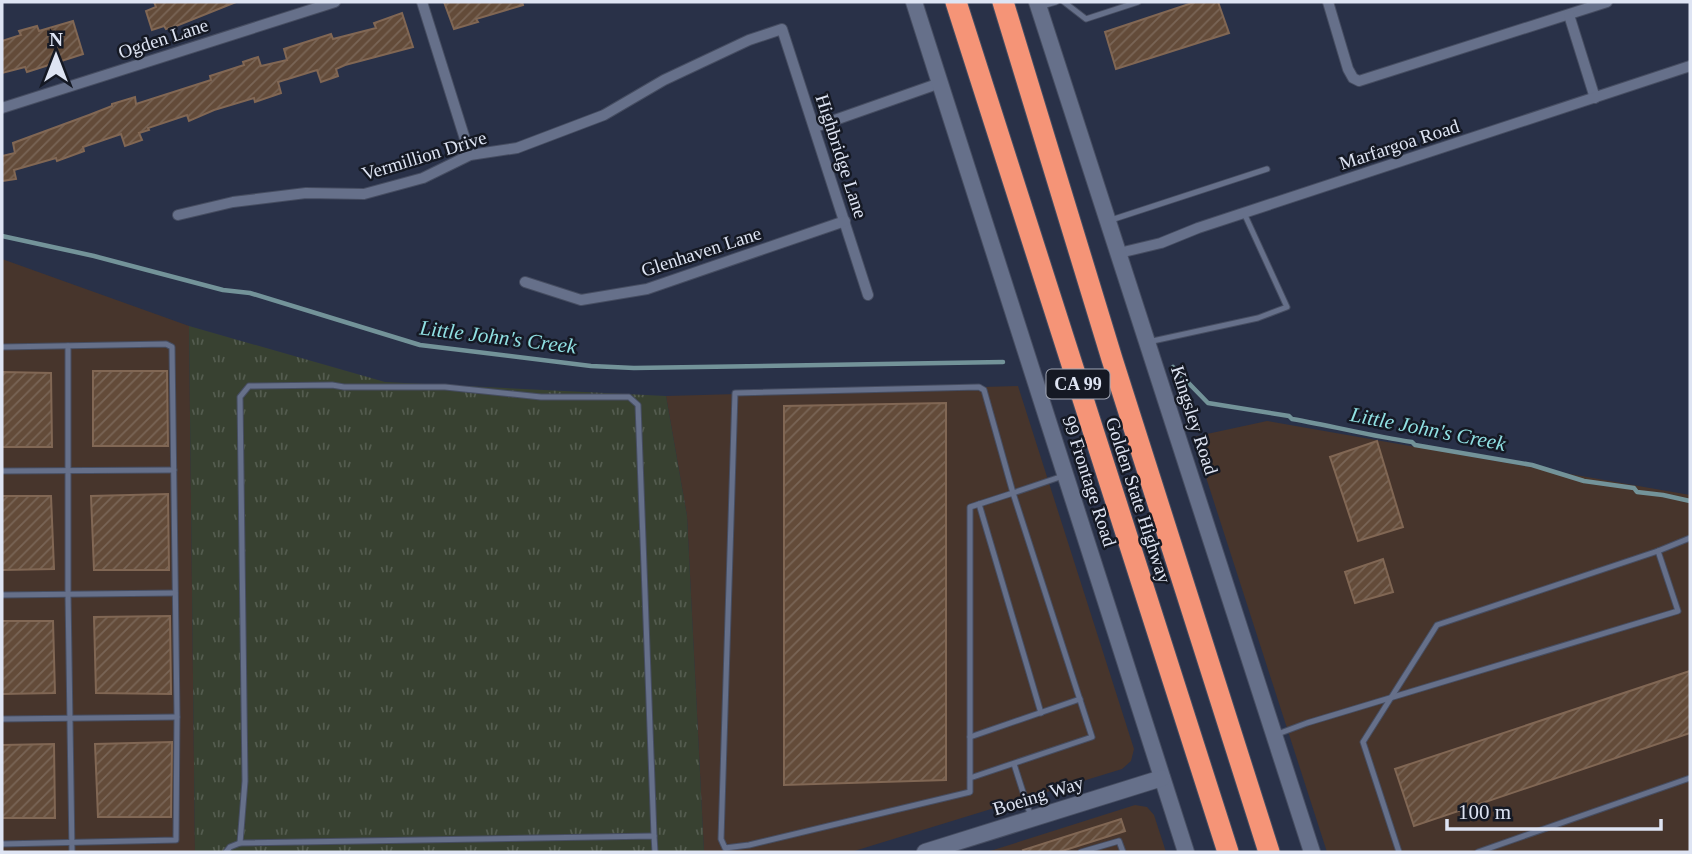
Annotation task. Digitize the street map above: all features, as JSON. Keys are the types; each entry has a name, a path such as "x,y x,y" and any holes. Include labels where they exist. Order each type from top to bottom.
{"highway":[{"name":"Golden State Highway","path":"956,2 1228,852"},
{"name":"Golden State Highway","path":"1003,2 1116,372 1269,852"}],"street":[{"name":"Ogden Lane","path":"2,108 335,2"},
{"path":"422,2 470,156"},
{"name":"99 Frontage Road","path":"914,2 1186,852"},
{"path":"1328,2 1349,69 1353,78 1359,81 1607,2"},
{"name":"Kingsley Road","path":"1038,4 1312,852"},
{"path":"1569,15 1595,98"},
{"name":"Vermillion Drive","path":"178,215 233,202 306,193 364,194 423,178 470,156 517,148 604,115 664,80 749,40 782,29"},
{"name":"Highbridge Lane","path":"782,29 868,295"},
{"name":"Marfargoa Road","path":"1119,253 1161,243 1244,213 1690,66"},
{"path":"814,127 940,83"},
{"name":"Glenhaven Lane","path":"525,282 581,300 647,289 845,221"},
{"name":"Boeing Way","path":"925,852 1162,778"}],"lane":[{"path":"1038,4 1056,2"},
{"path":"1064,2 1086,19 1139,2"},
{"path":"1108,221 1266,169"},
{"path":"1147,342 1258,318 1286,307 1244,213"},
{"path":"68,346 72,852"},
{"path":"2,347 172,347 177,717 176,840 2,844"},
{"path":"240,843 245,780 240,397 249,386 444,387 541,397 629,397 638,405 654,852"},
{"path":"970,778 1092,737 1013,493 984,390 979,387 735,393 721,839 725,850 970,792 970,778 970,737 970,507 1013,493 1066,475"},
{"path":"2,471 174,470"},
{"path":"979,504 1041,713"},
{"path":"1399,852 1363,743 1437,625 1690,538"},
{"path":"1274,736 1307,723 1678,611 1658,551"},
{"path":"2,595 175,593"},
{"path":"970,737 1080,699"},
{"path":"2,719 177,717"},
{"path":"1014,764 1031,819"},
{"path":"1478,852 1690,778"},
{"path":"226,852 240,843 654,836"},
{"path":"1082,852 1119,841 1123,852"}],"shaded area":[{"path":"2,259 189,326 195,852 2,852"},
{"path":"1018,386 1134,749 1131,761 1122,769 851,852 704,852 687,516 666,396"},
{"path":"1267,421 1690,495 1690,852 1327,852 1193,437"},
{"path":"1135,805 1147,807 1154,815 1166,852 987,852"}],"green space":[{"path":"189,326 385,382 666,396 687,516 704,852 195,852"}],"building":[{"path":"154,2 236,2 176,26 152,30 146,11 156,7"},
{"path":"444,2 522,2 523,5 476,19 478,22 454,29"},
{"path":"1195,2 1218,2 1229,33 1116,69 1105,32"},
{"path":"402,13 413,47 345,65 336,69 338,76 321,82 317,70 278,82 281,93 255,102 254,98 214,110 189,121 187,115 148,128 149,130 139,133 142,140 125,146 121,134 83,147 84,151 57,161 56,158 14,170 16,179 2,181 2,156 15,153 13,143 112,104 135,97 136,104 211,80 210,76 244,65 243,62 258,57 261,66 287,60 284,49 331,34 333,39 376,28 374,23"},
{"path":"73,21 83,54 27,72 25,67 2,73 2,41 21,35 19,31 37,26 39,31"},
{"path":"93,371 167,371 168,446 93,446"},
{"path":"2,372 51,373 52,447 2,447"},
{"path":"946,403 946,780 784,785 784,406"},
{"path":"1377,441 1403,527 1358,541 1330,457"},
{"path":"168,494 169,570 94,570 91,496"},
{"path":"2,496 51,496 54,569 2,570"},
{"path":"1383,559 1393,592 1355,603 1345,572"},
{"path":"170,616 171,694 96,693 94,617"},
{"path":"2,621 53,621 55,693 2,694"},
{"path":"1690,671 1690,733 1414,826 1395,769"},
{"path":"172,742 171,817 98,817 95,744"},
{"path":"54,744 55,818 2,818 2,745"},
{"path":"1121,819 1125,831 1059,852 1023,850"}],"waterway":[{"name":"Little John's Creek","path":"2,236 94,256 223,290 250,293 420,345 591,366 634,368 1003,362"},
{"name":"Little John's Creek","path":"1173,367 1208,403 1289,416 1292,419 1412,442 1415,445 1532,465 1584,481 1634,488 1637,492 1690,501"}]}
